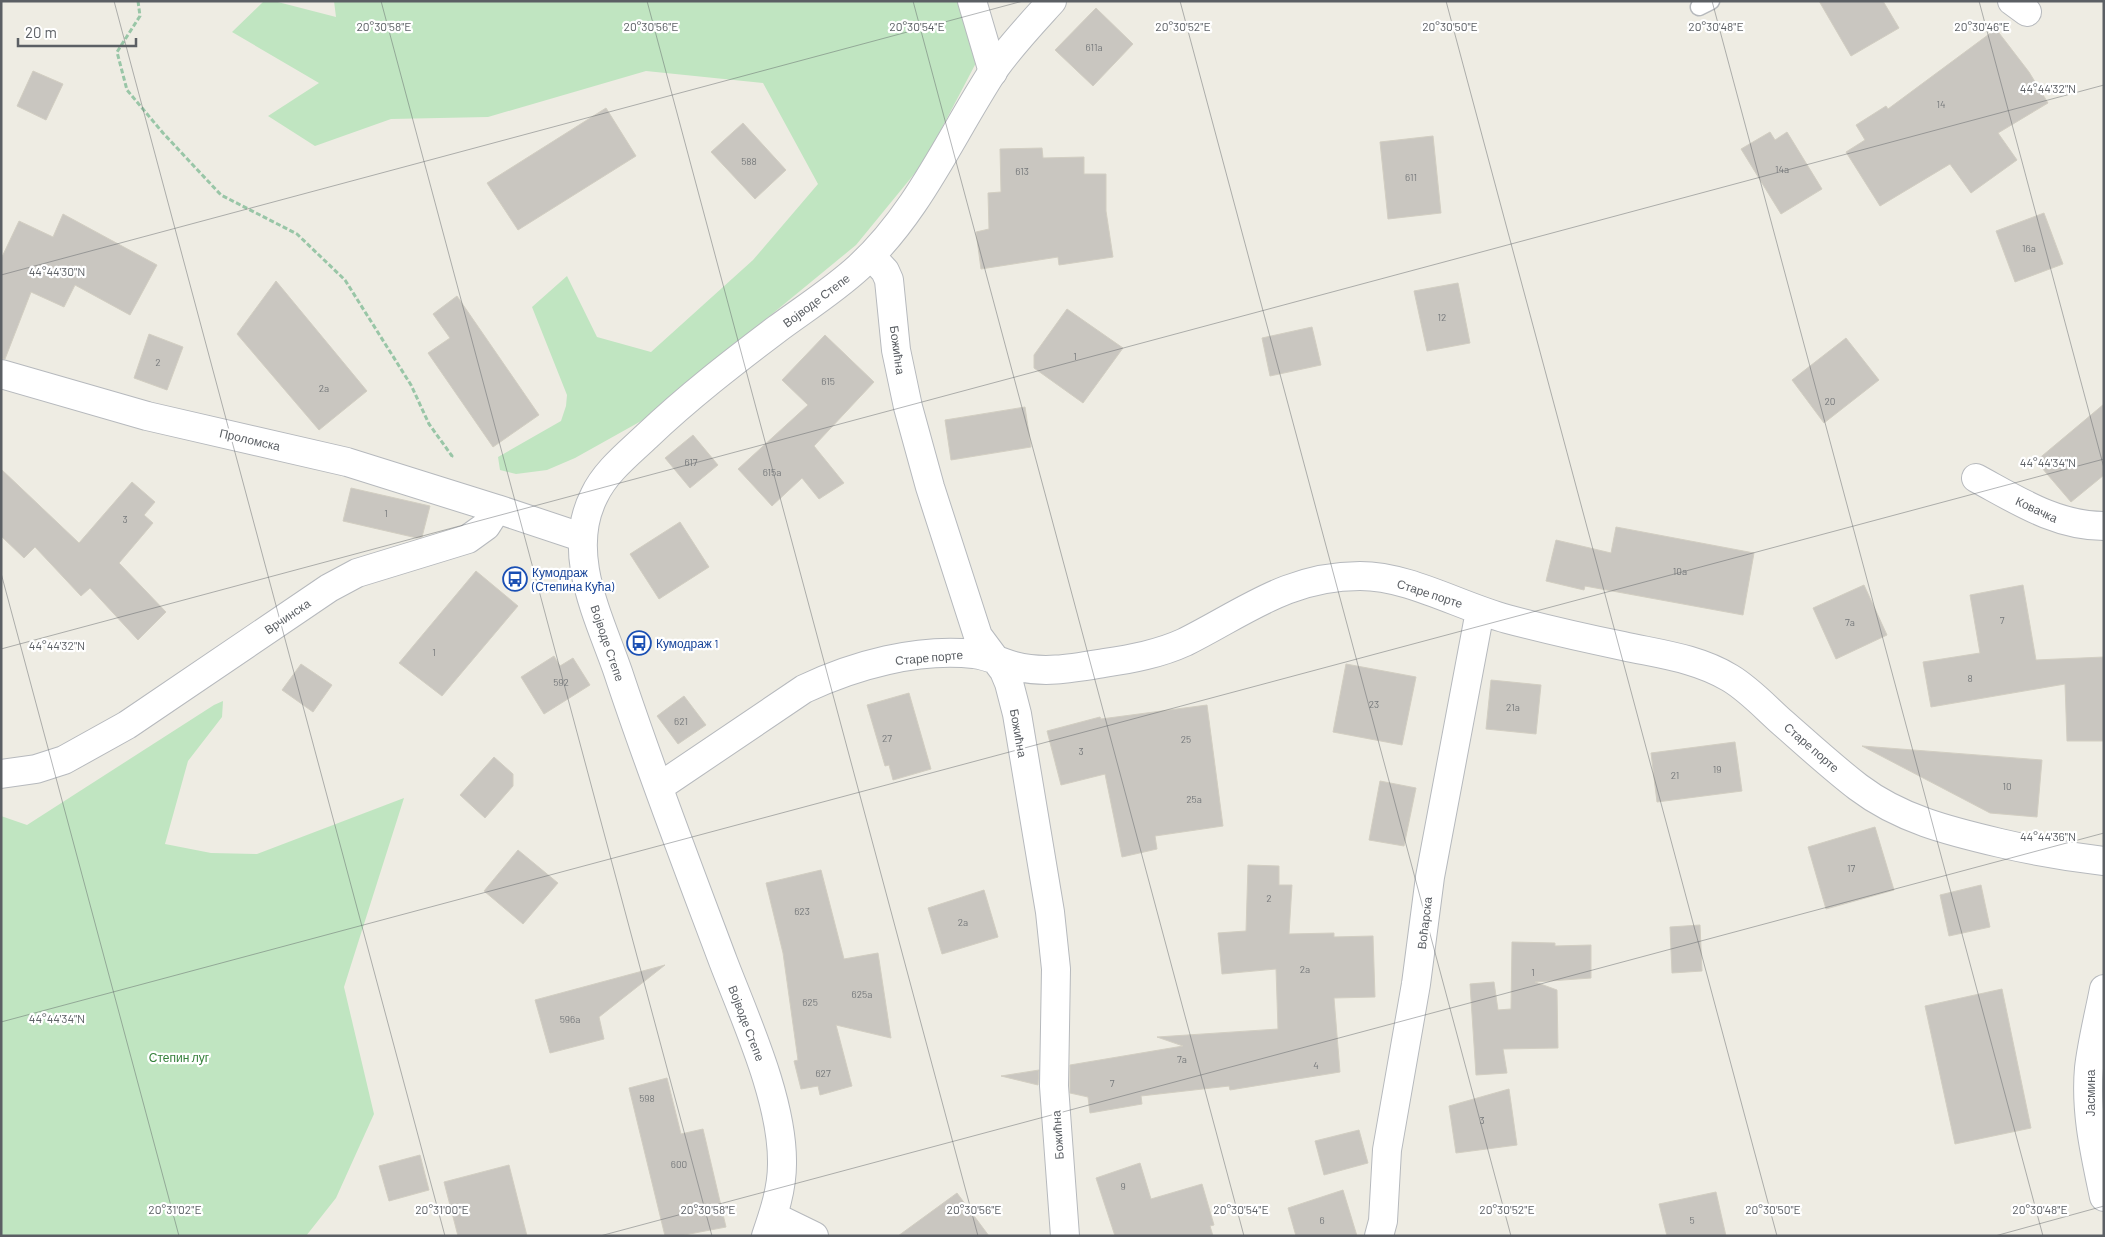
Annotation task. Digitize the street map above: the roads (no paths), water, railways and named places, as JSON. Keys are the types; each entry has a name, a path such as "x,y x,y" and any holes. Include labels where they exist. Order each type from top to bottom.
{"street":[{"path":"972,1 993,72"},
{"name":"Војводе Степе","path":"769,1226 780,1188 782,1164 778,1125 765,1071 658,787 589,587 584,567 581,537 594,496 608,474 636,446 675,410 734,361 855,271 871,256 898,225 935,169 993,72 1012,45 1052,1"},
{"name":"Божићна","path":"871,256 885,271 889,280 896,350 908,407 930,487 978,636 982,644 996,658 1009,683 1016,714 1050,912 1056,969 1054,1086 1065,1236"},
{"name":"Проломска","path":"1,374 147,416 347,462 497,509"},
{"name":"Ковачка","path":"1976,478 2039,512 2062,521 2104,526"},
{"path":"497,509 581,537"},
{"name":"Врчинска","path":"1,774 36,769 64,760 127,725 329,588 357,573 468,539 486,526 497,509"},
{"name":"Старе порте","path":"658,787 804,689 823,680 877,663 917,656 970,654 996,658 1013,666 1058,671 1141,657 1184,642 1263,598 1295,586 1331,578 1363,576 1408,584 1480,611 1613,644 1681,658 1719,672 1750,693 1804,742 1861,789 1910,818 1955,833 2013,846 2104,861"},
{"name":"Воћарска","path":"1379,1236 1383,1221 1388,1150 1416,984 1430,877 1480,611"},
{"name":"Јасмина","path":"2104,989 2089,1067 2088,1097 2089,1118 2104,1197"},
{"path":"769,1226 814,1236"}],"place":[{"name":"Кумодраж (Степина Кућа)","path":"515,579"},
{"name":"Кумодраж 1","path":"639,643"}],"park label":[{"name":"Степин луг","path":"179,1057"}]}
